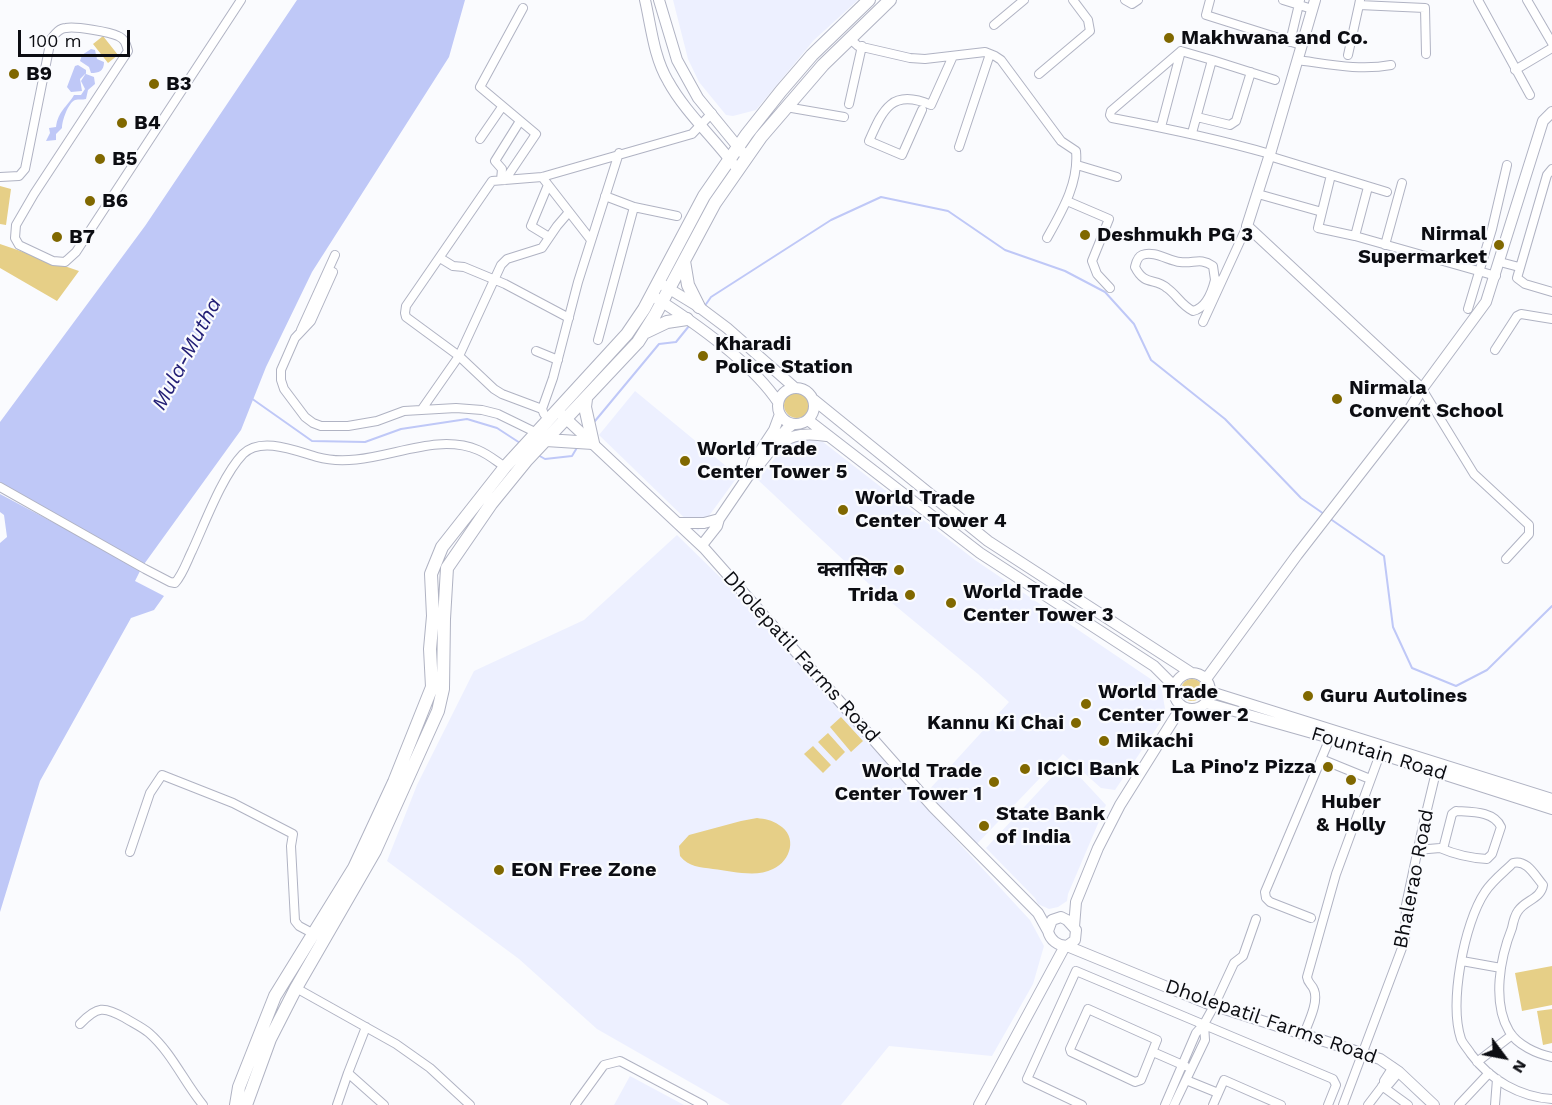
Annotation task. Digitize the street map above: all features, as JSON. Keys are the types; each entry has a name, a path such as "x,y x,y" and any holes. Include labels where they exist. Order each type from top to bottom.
{"main road":[{"path":"236,1105 239,1087 275,996 380,825 438,711 443,689 447,568 531,447 549,413 627,334 651,295 704,196 738,146 789,82 868,0"},
{"path":"246,1105 270,1039 296,988 362,877 394,782 432,687 431,574 441,547 505,467 567,419 617,366 644,333 715,203 746,157 786,107 849,38 890,0"},
{"path":"684,261 688,285 702,310"},
{"path":"644,333 667,322 692,322"},
{"path":"531,447 593,443 585,408 586,399"}],"street":[{"path":"0,177 19,176 25,169 51,39 56,32 64,27 117,35 125,41 128,51 16,225 15,238 19,245 53,261 65,262 76,252 241,0"},
{"path":"645,0 658,56 667,79 683,104 737,170"},
{"path":"659,0 677,60 698,98 746,157"},
{"path":"994,25 1024,0"},
{"path":"1039,74 1090,30 1088,20 1073,0"},
{"path":"1125,0 1132,4 1138,0"},
{"path":"1210,0 1206,15 1301,45"},
{"path":"1203,322 1218,280 1213,266 1200,260 1181,263 1153,254 1142,255 1137,260 1136,267 1144,279 1167,287 1181,303 1193,311 1204,305 1218,280 1247,226 1270,155 1313,4 1283,0"},
{"path":"1478,0 1530,96"},
{"path":"1527,0 1552,43"},
{"path":"1290,42 1299,2"},
{"path":"1348,56 1359,3 1425,8 1426,54"},
{"path":"503,180 536,134 480,87 523,8"},
{"path":"849,38 862,46 910,58 924,59 985,52 1001,60 1061,141 1076,151 1077,165 1067,201 1047,238"},
{"path":"849,104 862,46"},
{"path":"1515,70 1552,48"},
{"path":"1181,51 1275,80"},
{"path":"1181,51 1111,111 1112,118 1192,133 1387,192"},
{"path":"1161,127 1181,51"},
{"path":"959,147 990,54"},
{"path":"922,110 902,155 869,141 881,113 899,99 910,98 931,105 953,56"},
{"path":"1192,133 1212,60"},
{"path":"1297,60 1352,68 1377,68 1391,65"},
{"path":"1197,117 1230,125 1234,123 1251,72"},
{"path":"480,139 502,107"},
{"path":"786,107 844,117"},
{"path":"1206,679 1297,555 1408,412 1422,389 1486,302 1543,121 1552,112"},
{"path":"619,153 569,318 558,360 549,413 502,394 459,356 406,317 406,306 492,181 542,177 619,153 692,134 712,113"},
{"path":"503,180 502,169 495,161 520,121"},
{"path":"1077,165 1117,177"},
{"path":"1468,309 1481,272 1507,165"},
{"path":"1552,169 1547,175 1517,278 1552,292"},
{"path":"1331,175 1318,228 1385,244 1496,276"},
{"path":"542,177 591,240"},
{"path":"1385,244 1402,183"},
{"path":"548,185 531,226 549,237"},
{"path":"1355,236 1368,187"},
{"path":"1258,194 1322,212"},
{"path":"605,196 634,207 677,216"},
{"path":"1067,201 1109,219 1092,261 1097,274 1110,288"},
{"path":"598,340 634,207"},
{"path":"422,409 459,356 501,265 507,259 542,248 556,226 569,212"},
{"path":"1247,226 1422,389 1474,474 1529,525 1529,534 1506,559"},
{"path":"300,333 335,255"},
{"path":"440,258 453,266 464,267 494,279 569,318"},
{"path":"1500,262 1519,267"},
{"path":"333,272 311,321 288,350 281,370 280,380 298,410 313,423 321,426 363,425 404,411 422,409 482,410 498,414 531,447"},
{"path":"658,282 702,310 795,388 805,390 814,400 979,534 1190,672 1206,679 1211,692 1206,703"},
{"path":"651,295 717,340 765,385 778,402 780,414 785,421 801,424 808,420 814,411 814,400"},
{"path":"1496,350 1521,314 1552,319"},
{"path":"536,351 558,360"},
{"path":"778,402 783,393 795,388"},
{"name":"Dholepatil Farms Road","path":"549,413 567,419 699,543 933,807 1038,913 1051,936"},
{"path":"751,472 753,462 774,430 780,414"},
{"path":"808,420 980,553 1154,666 1174,686"},
{"path":"678,523 715,520 751,472 762,464 793,424"},
{"path":"772,450 782,442 798,435 815,434 831,437"},
{"path":"0,487 170,582 176,583 227,477 248,450 275,446 286,447 319,458 352,461 419,447 444,444 462,445 486,453 505,467"},
{"path":"699,543 717,526 715,520"},
{"path":"979,1105 1066,946 1075,940 1076,902 1098,848 1108,827 1182,706 1175,699 1174,686 1179,678 1190,672"},
{"name":"Fountain Road","path":"1211,692 1552,799"},
{"name":"Fountain Road","path":"1182,706 1192,709 1206,703 1330,738 1552,809"},
{"path":"1311,918 1270,902 1265,892 1330,738"},
{"path":"1304,1034 1315,1000 1315,991 1307,977 1336,874 1380,754"},
{"path":"1321,759 1370,779"},
{"name":"Bhalerao Road","path":"1343,1105 1405,940 1406,905 1437,772"},
{"path":"130,852 150,793 162,775 233,803 292,834 295,921 299,926 314,934"},
{"path":"1418,850 1443,849 1473,858 1487,859 1492,854 1501,827 1499,822 1488,815 1456,812 1452,814 1443,849"},
{"path":"1552,1057 1523,1046 1512,1035 1502,1010 1502,968 1506,944 1518,910 1542,891 1543,885 1525,864 1519,861 1514,863 1485,892 1470,926 1459,974 1457,1011 1461,1040 1477,1062 1506,1086 1538,1102 1552,1100"},
{"path":"1053,969 1049,924 1076,902"},
{"name":"Dholepatil Farms Road","path":"1038,913 1058,918"},
{"path":"1058,918 1067,920 1075,930"},
{"path":"1174,1105 1186,1080 1187,1066 1196,1033 1214,1006 1234,963 1243,956 1256,918"},
{"name":"Dholepatil Farms Road","path":"1075,930 1096,957"},
{"path":"1051,936 1059,945 1066,946"},
{"name":"Dholepatil Farms Road","path":"1066,946 1214,1006 1362,1052 1396,1070 1434,1105"},
{"path":"1462,961 1502,968"},
{"path":"1082,1105 1027,1079 1076,971 1333,1079 1336,1085 1328,1105"},
{"path":"296,988 396,1044 430,1068 470,1105"},
{"path":"81,1024 97,1009 105,1009 116,1012 147,1031 164,1049 203,1105"},
{"path":"1090,1009 1157,1040 1153,1052 1138,1082 1074,1054 1070,1049 1086,1011 1090,1009"},
{"path":"337,1105 366,1027"},
{"path":"1477,1062 1512,1035"},
{"path":"1153,1052 1187,1066"},
{"path":"575,1105 604,1065 620,1061 703,1105"},
{"path":"1165,1105 1187,1066"},
{"path":"1368,1105 1383,1085 1389,1084 1396,1070"},
{"path":"1459,1105 1489,1073"},
{"path":"348,1074 384,1105"},
{"path":"1495,1105 1497,1079"},
{"path":"1186,1080 1218,1093"},
{"path":"1213,1105 1224,1080 1277,1104"},
{"path":"1383,1085 1408,1105"}],"shaded area":[{"path":"673,0 858,0 814,40 756,110 733,116 726,115 699,82 688,59"},
{"path":"103,36 118,55 108,63 93,44"},
{"path":"0,186 11,189 6,225 0,224"},
{"path":"0,244 79,271 57,301 0,268"},
{"path":"635,391 738,476 698,531 599,435"},
{"path":"797,392 806,396 810,405 806,414 797,418 788,414 784,405 788,396"},
{"path":"803,439 823,442 975,560 1161,686 1166,714 1115,790 1101,788 1063,754 974,847 927,792 1009,702 869,584 758,480 786,444"},
{"name":"EON Free Zone","path":"677,535 722,579 807,671 921,802 1030,920 1044,946 1033,984 992,1056 889,1046 841,1105 730,1105 597,1029 519,959 387,861 417,785 474,671 584,620"},
{"path":"1192,679 1200,682 1203,690 1200,698 1192,701 1184,698 1181,690 1184,682"},
{"path":"841,717 863,741 851,752 830,727"},
{"path":"828,733 845,752 836,761 818,742"},
{"path":"813,746 831,765 823,773 804,754"},
{"path":"1066,762 1106,805 1067,901 1058,907 1049,909 1038,904 1035,898 986,848"},
{"path":"757,818 776,823 789,835 788,854 773,869 759,873 736,872 695,866 680,856 679,846 689,835"},
{"path":"1552,966 1552,1005 1522,1011 1515,973"},
{"path":"1552,1009 1552,1043 1543,1045 1537,1011"},
{"path":"630,1076 684,1105 614,1105"}],"water":[{"name":"Mula-Mutha","path":"297,0 465,0 449,57 312,272 266,367 241,430 142,567 0,488 0,422 145,226"},
{"path":"91,49 95,50 97,59 104,62 102,69 96,73 91,73 89,67 80,61 82,55"},
{"path":"78,65 86,70 80,79 82,91 71,92 67,87 75,66"},
{"path":"86,73 94,77 95,84 88,90 86,99 72,102 64,117 62,128 56,134 56,140 46,141 50,133 49,128 56,127 61,113 74,95 81,95 85,89 81,81"},
{"path":"0,494 141,569 135,581 164,596 154,610 131,618 40,781 0,912 0,543 7,537 4,515 0,512"}],"waterway":[{"path":"704,307 711,297 831,220 881,197 948,211 1005,250 1065,271 1105,292 1134,324 1151,360 1225,419 1301,498 1324,514"},
{"path":"595,421 659,344 676,342 689,326"},
{"path":"251,398 312,441 365,442 401,429 467,419 497,428 520,443"},
{"path":"538,455 545,459 572,456 578,446"},
{"path":"1329,518 1384,556 1393,627 1412,668 1456,686 1487,670 1552,606"}],"place":[{"name":"Makhwana and Co.","path":"1169,38"},
{"name":"B9","path":"14,74"},
{"name":"B3","path":"154,84"},
{"name":"B4","path":"122,123"},
{"name":"B5","path":"100,159"},
{"name":"B6","path":"90,201"},
{"name":"Deshmukh PG 3","path":"1085,235"},
{"name":"B7","path":"57,237"},
{"name":"Nirmal Supermarket","path":"1499,245"},
{"name":"Kharadi Police Station","path":"703,356"},
{"name":"Nirmala Convent School","path":"1337,399"},
{"name":"World Trade Center Tower 5","path":"685,461"},
{"name":"World Trade Center Tower 4","path":"843,510"},
{"name":"क्लासिक","path":"899,570"},
{"name":"Trida","path":"910,595"},
{"name":"World Trade Center Tower 3","path":"951,603"},
{"name":"Guru Autolines","path":"1308,696"},
{"name":"World Trade Center Tower 2","path":"1086,704"},
{"name":"Kannu Ki Chai","path":"1076,723"},
{"name":"Mikachi","path":"1104,741"},
{"name":"La Pino'z Pizza","path":"1328,767"},
{"name":"ICICI Bank","path":"1025,769"},
{"name":"Huber & Holly","path":"1351,780"},
{"name":"World Trade Center Tower 1","path":"994,782"},
{"name":"State Bank of India","path":"984,826"},
{"name":"EON Free Zone","path":"499,870"}]}
